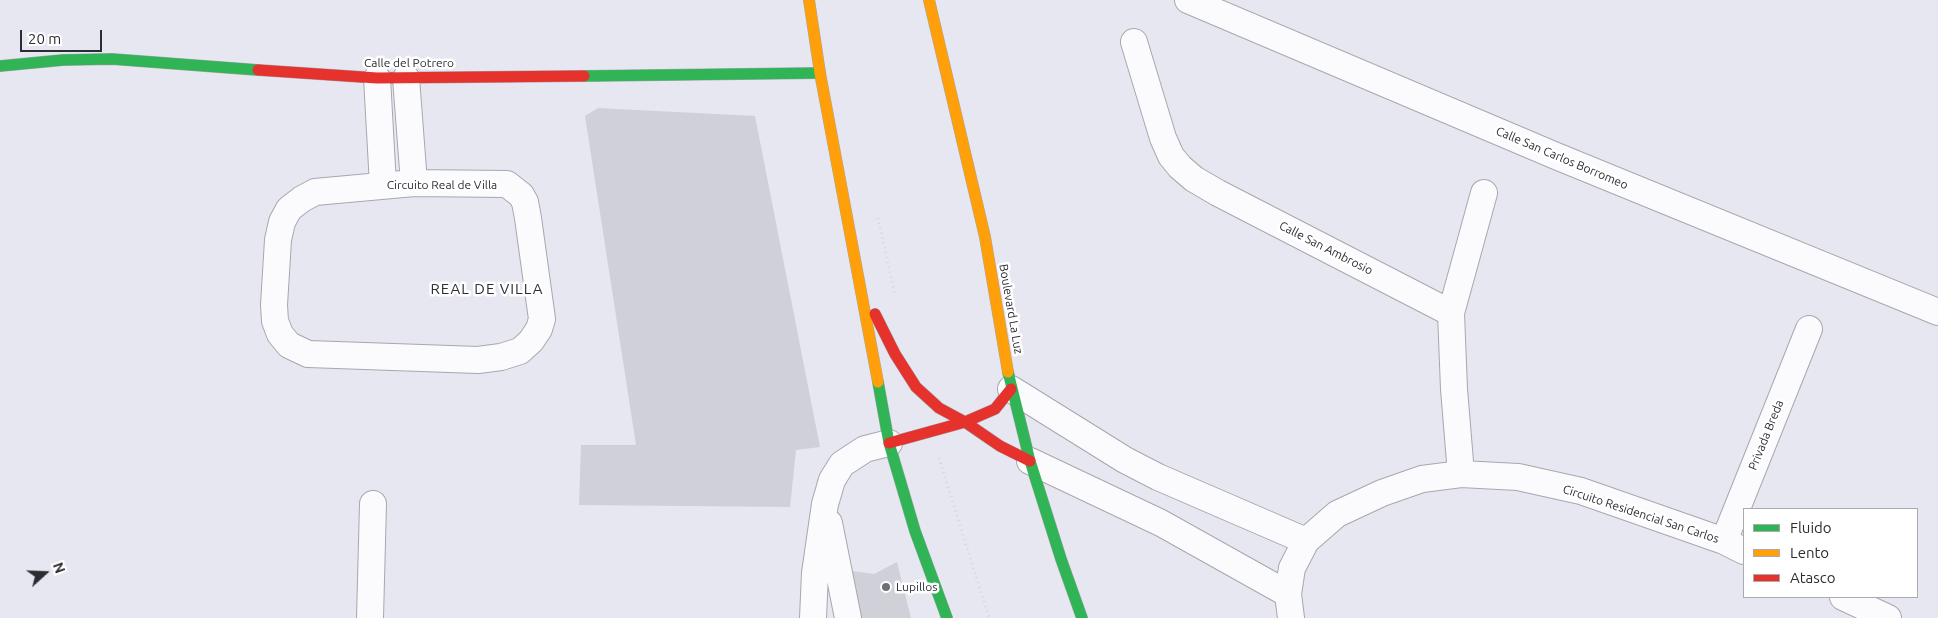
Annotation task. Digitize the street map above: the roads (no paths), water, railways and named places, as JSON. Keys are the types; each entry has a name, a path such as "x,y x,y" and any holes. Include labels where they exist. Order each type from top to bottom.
{"main road":[{"path":"809,0 820,73 889,443 915,531 947,618"},
{"name":"Boulevard La Luz","path":"929,0 985,237 1011,389 1030,461 1082,618"},
{"name":"Calle del Potrero","path":"0,66 63,60 112,59 377,78 820,73"},
{"path":"860,284 895,354 916,387 939,408 965,422 1000,446 1030,461"},
{"path":"889,443 965,422 995,409 1011,389"}],"street":[{"name":"Calle San Carlos Borromeo","path":"1188,0 1556,156 1938,312"},
{"name":"Calle San Ambrosio","path":"1134,42 1162,138 1171,156 1194,179 1452,313"},
{"path":"377,78 383,185"},
{"path":"406,78 414,182"},
{"name":"Circuito Real de Villa","path":"414,182 507,184 521,195 525,202 528,218 542,319 539,329 531,341 520,351 501,357 478,360 308,354 289,345 280,334 275,321 274,305 278,240 282,222 289,208 315,192 383,185 414,182"},
{"path":"1461,474 1454,389 1452,313 1484,194"},
{"name":"Privada Breda","path":"1747,508 1808,329"},
{"path":"1011,389 1125,460 1158,477 1306,541"},
{"path":"813,618 815,572 825,504 832,480 842,464 865,449 889,443"},
{"path":"1110,499 1125,460"},
{"path":"1030,461 1161,523 1290,606"},
{"name":"Circuito Residencial San Carlos","path":"1290,606 1292,568 1306,541 1337,514 1382,493 1422,479 1461,474 1518,477 1580,491 1734,546"},
{"path":"370,618 373,504"},
{"path":"825,504 848,618"},
{"name":"Privada Breda","path":"1734,546 1743,520"},
{"path":"1844,598 1888,618"}],"place":[{"name":"Lupillos","path":"886,587"}],"district":[{"name":"REAL DE VILLA","path":"487,289"}]}
